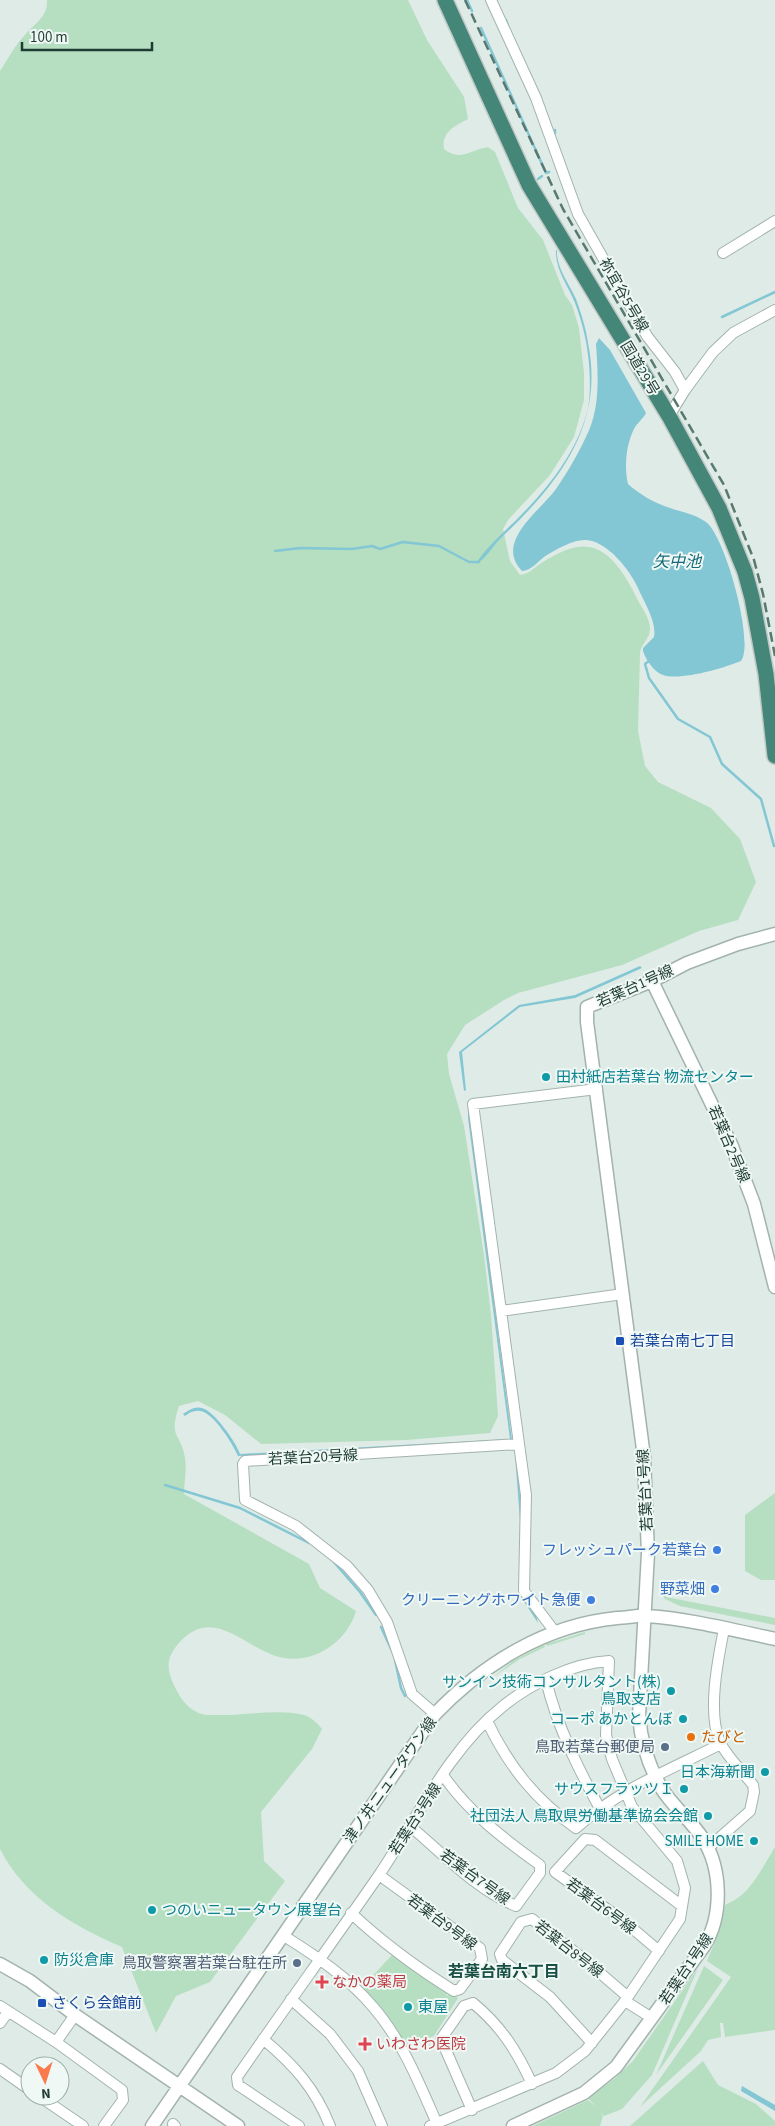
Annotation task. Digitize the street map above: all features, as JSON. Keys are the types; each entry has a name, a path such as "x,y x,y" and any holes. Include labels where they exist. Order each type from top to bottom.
{"highway":[{"name":"国道29号","path":"444,0 529,185 669,416 719,508 745,572 759,628 775,756"}],"street":[{"name":"祢宜谷5号線","path":"491,0 536,98 578,214 612,277 648,336 686,390"},
{"path":"723,253 775,221"},
{"path":"669,416 713,352 733,333 775,310"},
{"name":"若葉台1号線","path":"514,2126 568,2102 598,2083 628,2053 691,1966 712,1932 718,1895 713,1862 708,1848 698,1831 663,1790 655,1777 641,1740 639,1716 648,1553 644,1458 587,1007 652,981 686,962 775,934"},
{"name":"若葉台2号線","path":"652,981 731,1144 754,1204 775,1287"},
{"path":"555,1632 524,1591 526,1495 473,1104 597,1089"},
{"path":"501,1311 622,1294"},
{"name":"若葉台20号線","path":"435,1714 412,1694 387,1622 368,1590 347,1566 321,1544 296,1526 245,1500 243,1464 245,1461 251,1460 519,1444"},
{"name":"津ノ井ニュータウン線","path":"152,2126 435,1714 450,1699 510,1652 569,1626 600,1620 646,1616 775,1639"},
{"path":"708,1848 752,1808 753,1785 721,1744 717,1732 715,1701 718,1656 724,1629"},
{"name":"若葉台3号線","path":"298,2126 238,2085 237,2077 379,1875 443,1775 468,1741 502,1707 546,1680 569,1670 608,1661 606,1735 612,1759 632,1807 677,1861 685,1888 680,1919 627,1999 592,2043 556,2073 435,2125"},
{"path":"546,1680 552,1706 572,1755 599,1807"},
{"path":"487,1721 501,1750 534,1794 557,1815 576,1828 599,1807 721,1744"},
{"name":"若葉台7号線","path":"410,1826 466,1874 504,1901 516,1906 540,1873 540,1865 488,1826 452,1789 443,1775"},
{"name":"若葉台6号線","path":"658,1950 625,1922 555,1872 585,1839 595,1840 682,1906"},
{"name":"若葉台9号線","path":"351,1914 380,1941 454,1991 460,1989 482,1959 480,1948 379,1875"},
{"name":"若葉台8号線","path":"592,2043 550,1997 502,1960 500,1954 521,1922 532,1919 585,1960 627,1999"},
{"path":"284,1936 319,1958 374,2008 393,2034 411,2066 435,2125"},
{"path":"0,1964 30,1981 238,2126"},
{"path":"291,1999 330,2034 358,2071 382,2126"},
{"path":"627,1999 652,2018"},
{"path":"472,2110 441,2039 464,2006 473,2003 490,2016 517,2052 532,2084"},
{"path":"0,2023 4,2009 56,2042 122,2090 123,2100 104,2126"},
{"path":"56,2042 76,2014"},
{"path":"263,2039 292,2063 314,2093 330,2126"},
{"path":"0,2069 20,2083"},
{"path":"54,2106 83,2126"}],"green space":[{"path":"47,0 408,0 427,40 464,97 468,119 450,130 445,138 444,149 455,155 488,147 495,152 518,208 543,240 565,295 572,305 579,328 584,373 584,400 574,437 550,475 508,520 503,529 510,561 520,575 529,572 564,551 577,547 589,547 599,550 608,556 623,574 650,626 649,635 640,652 638,731 645,766 658,782 711,808 740,839 756,882 738,920 699,931 622,965 518,993 465,1025 447,1054 449,1074 464,1126 484,1255 491,1315 498,1416 490,1433 406,1440 261,1444 225,1415 198,1401 179,1406 175,1430 185,1458 184,1494 309,1564 320,1588 356,1611 344,1634 324,1651 312,1656 286,1658 273,1655 237,1636 214,1628 202,1628 190,1633 172,1652 169,1664 171,1678 180,1697 191,1709 198,1713 231,1715 274,1712 295,1713 309,1717 322,1729 312,1749 261,1812 264,1861 285,1881 210,1982 176,1996 156,2033 122,1947 86,1930 52,1909 23,1882 10,1866 0,1849 0,71 18,43 43,15 47,6"},
{"path":"775,1493 775,1580 761,1580 745,1571 745,1515"},
{"path":"660,1589 666,1597 775,1618 775,1625 680,1606 665,1599"},
{"path":"585,1632 585,1634 547,1646 546,1644"},
{"path":"544,1645 545,1647 520,1659 493,1677 513,1661"},
{"path":"775,1847 775,2030 725,2037 723,2023 720,2023 721,2037 708,2040 701,2051 640,2107 731,1977 707,1961 719,1932 725,1905 734,1901 749,1888"},
{"path":"392,1955 448,1992 446,1997 450,1993 458,1998 434,2036 408,2047 383,2010 362,1987"},
{"path":"704,1966 723,1980 656,2075"},
{"path":"698,1968 652,2075 622,2109 604,2116 600,2112 603,2116 600,2126 533,2126 588,2100 596,2107 588,2098 614,2079 633,2061"},
{"path":"703,2061 718,2085 756,2104 775,2121 775,2126 630,2126"}],"water":[{"path":"556,250 561,269 576,299 586,332 591,373 590,400 588,405 590,375 585,335 575,303 560,271 556,257"},
{"name":"矢中池","path":"599,338 610,350 646,413 635,427 629,442 626,463 628,484 657,503 701,519 714,531 729,567 741,613 744,650 741,661 691,675 671,676 663,675 656,671 648,662 643,651 643,648 654,637 652,619 638,588 624,565 602,545 586,540 576,541 547,555 525,571 522,571 515,560 513,549 522,527 556,489 583,444 590,428 597,397 596,344"},
{"path":"576,443 572,451 558,474 541,496 476,564 491,544 533,503 553,479"},
{"path":"640,966 642,968 575,998 520,1007 462,1052 466,1090 464,1091 459,1052 519,1005 575,995"},
{"path":"468,1101 512,1440 238,1456 232,1444 211,1417 198,1411 185,1416 183,1414 194,1408 207,1410 224,1428 240,1454 510,1439 468,1118"},
{"path":"515,1455 522,1526 520,1594 536,1615 538,1623 519,1594 521,1533"},
{"path":"742,2086 775,2105 775,2111 741,2091"}],"waterway":[{"path":"467,0 472,11"},
{"path":"506,20 508,26"},
{"path":"481,28 546,173 549,172"},
{"path":"538,179 542,176"},
{"path":"722,317 775,292"},
{"path":"275,551 300,548 352,549 372,546 380,549 403,542 439,546 469,562 479,562"},
{"path":"649,661 645,664 649,678 678,719 710,737 722,764 761,799 774,846"},
{"path":"165,1485 240,1508 309,1543"},
{"path":"333,1561 360,1592 376,1615"},
{"path":"381,1627 393,1653"},
{"path":"395,1660 401,1688 405,1696"}],"railway":[{"path":"465,0 563,209 724,485 754,560 763,594 775,656"}],"place":[{"name":"田村紙店若葉台 物流センター","path":"546,1077"},
{"name":"若葉台南七丁目","path":"620,1341"},
{"name":"フレッシュパーク若葉台","path":"717,1550"},
{"name":"野菜畑","path":"715,1589"},
{"name":"クリーニングホワイト急便","path":"591,1600"},
{"name":"サンイン技術コンサルタント(株) 鳥取支店","path":"671,1691"},
{"name":"コーポ あかとんぼ","path":"683,1719"},
{"name":"たびと","path":"691,1737"},
{"name":"鳥取若葉台郵便局","path":"665,1747"},
{"name":"日本海新聞","path":"765,1772"},
{"name":"サウスフラッツＩ","path":"684,1789"},
{"name":"社団法人 鳥取県労働基準協会会館","path":"708,1816"},
{"name":"SMILE HOME","path":"754,1841"},
{"name":"つのいニュータウン展望台","path":"152,1910"},
{"name":"防災倉庫","path":"44,1960"},
{"name":"鳥取警察署若葉台駐在所","path":"297,1963"},
{"name":"なかの薬局","path":"322,1982"},
{"name":"さくら会館前","path":"42,2003"},
{"name":"東屋","path":"408,2007"},
{"name":"いわさわ医院","path":"365,2044"}],"district":[{"name":"若葉台南六丁目","path":"504,1971"}]}
